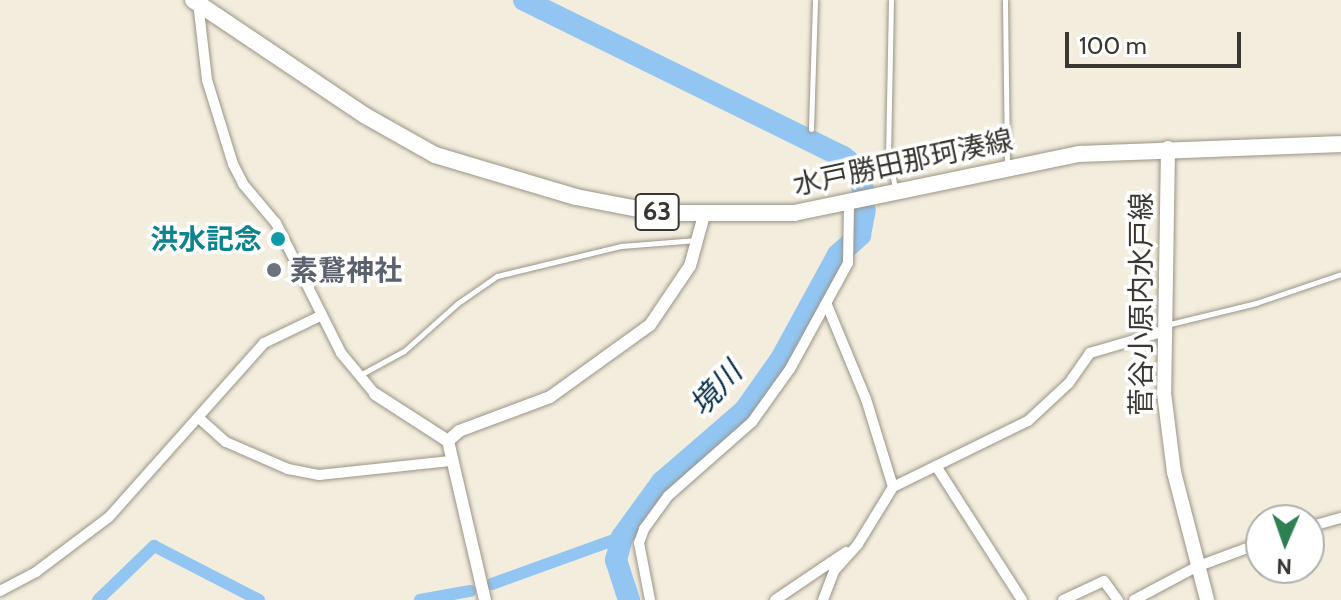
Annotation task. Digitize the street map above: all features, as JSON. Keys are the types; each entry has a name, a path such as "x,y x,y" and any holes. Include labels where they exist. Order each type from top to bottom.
{"main road":[{"name":"水戸勝田那珂湊線","path":"196,1 364,115 435,155 576,197 704,215 777,214 849,204 1007,166 1168,148 1341,144"},
{"name":"菅谷小原内水戸線","path":"1168,148 1163,329 1168,437 1196,567 1207,600"}],"street":[{"path":"196,1 207,80 233,164 243,184 276,223 320,316 359,376 375,394 448,441"},
{"path":"650,600 639,543 644,529 668,496 769,401 827,305 849,255 849,204"},
{"path":"448,441 459,431 550,397 633,340 680,286 704,215"},
{"path":"827,305 866,399 893,487"},
{"path":"0,591 36,572 109,517 264,343 320,316"},
{"path":"823,600 834,571 858,544 893,487 982,439 1028,421 1069,383 1090,353 1163,329"},
{"path":"199,418 226,442 288,469 319,475 450,461"},
{"path":"448,441 450,461 485,600"},
{"path":"936,466 1022,600"},
{"path":"775,600 858,544"},
{"path":"1134,600 1196,567 1245,549"},
{"path":"1063,600 1104,581 1118,600"}],"lane":[{"path":"811,129 815,0"},
{"path":"891,0 888,152 896,193"},
{"path":"1005,0 1007,166"},
{"path":"359,376 404,351 458,303 497,276 621,246 698,240"},
{"path":"1163,329 1256,303 1341,274"}],"waterway":[{"name":"境川","path":"524,0 843,157 856,167 864,193"},
{"name":"境川","path":"629,600 616,560 622,537 662,482 745,410 781,359 838,255 860,235 865,210"},
{"path":"492,584 622,537"},
{"path":"98,600 154,546 259,600"},
{"path":"420,600 470,591"}],"place":[{"name":"洪水記念","path":"278,239"},
{"name":"素鵞神社","path":"274,270"}]}
